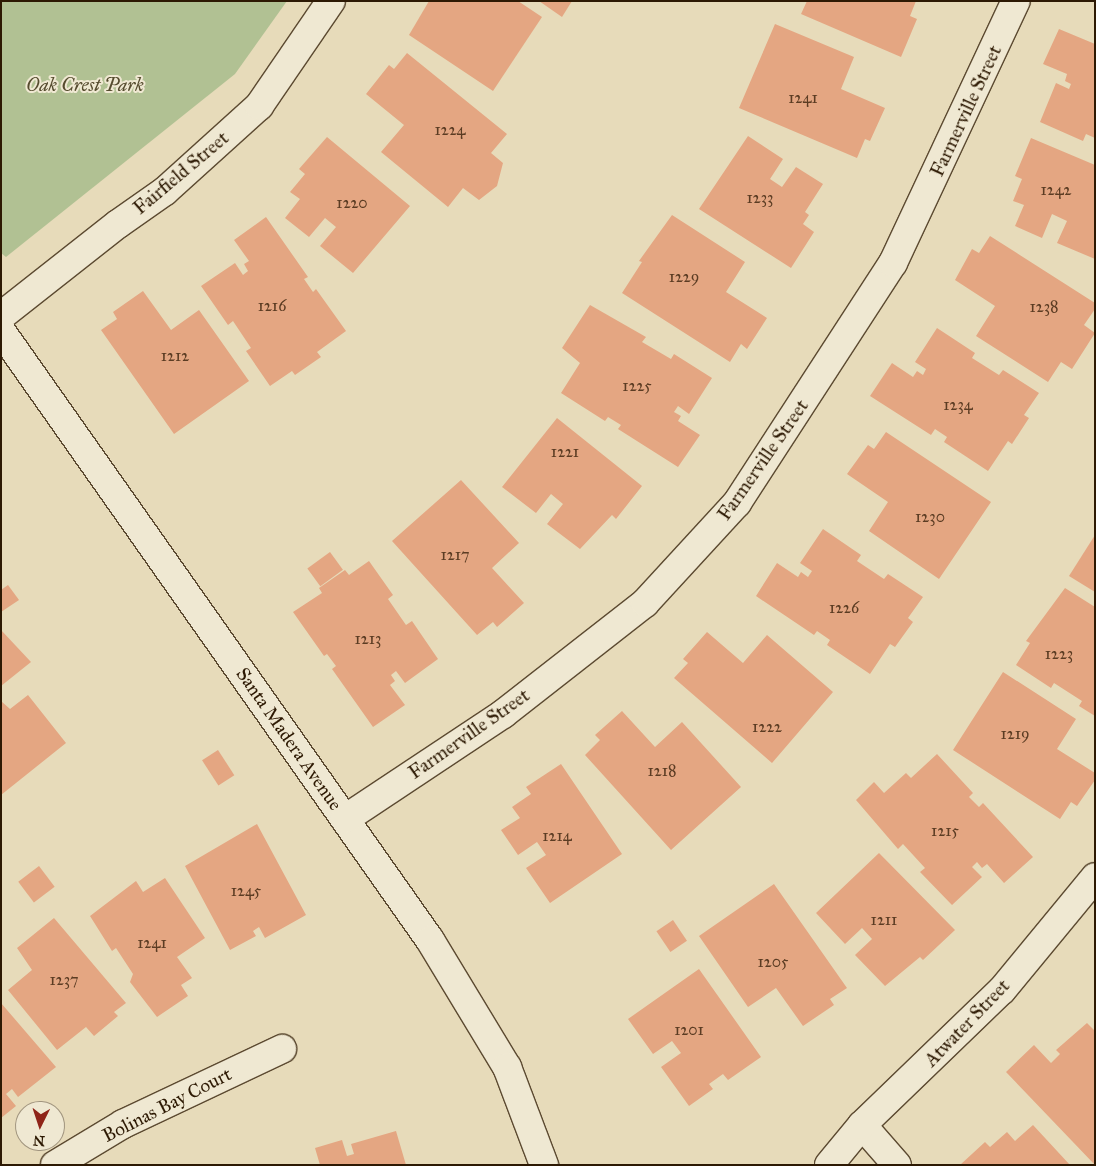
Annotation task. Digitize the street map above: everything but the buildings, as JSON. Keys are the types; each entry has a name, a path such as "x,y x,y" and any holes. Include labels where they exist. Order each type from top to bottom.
{"street":[{"name":"Fairfield Street","path":"1,316 118,224 165,191 259,106 331,1"},
{"name":"Farmerville Street","path":"345,820 503,714 645,603 737,503 893,263 1016,1"},
{"name":"Santa Madera Avenue","path":"1,331 430,940 507,1068 544,1165"},
{"name":"Atwater Street","path":"829,1162 862,1125 1002,990 1095,877"},
{"name":"Bolinas Bay Court","path":"55,1165 123,1124 282,1048"},
{"path":"862,1125 897,1165"}],"green space":[{"name":"Oak Crest Park","path":"1,1 287,1 235,74 6,257 1,253"}]}
